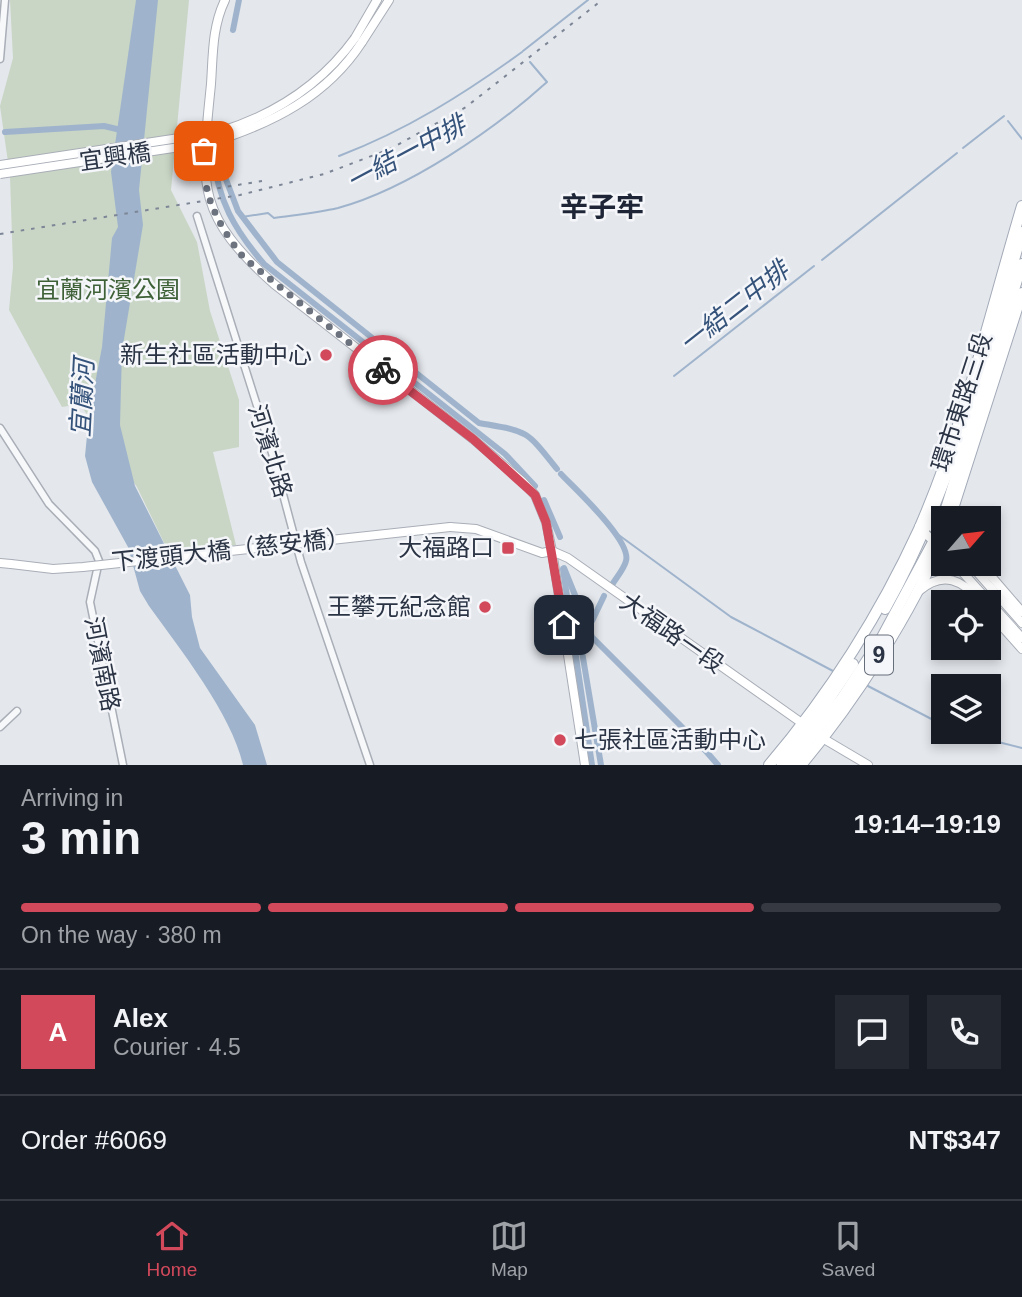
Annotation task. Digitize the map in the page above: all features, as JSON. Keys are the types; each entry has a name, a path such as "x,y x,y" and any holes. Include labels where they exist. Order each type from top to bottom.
{"main road":[{"name":"環市東路三段","path":"941,506 953,436 1022,206"},
{"name":"環市東路三段","path":"943,506 958,443 1022,232"},
{"name":"環市東路三段","path":"945,506 1022,264"},
{"name":"環市東路三段","path":"954,506 1022,293"},
{"name":"環市東路三段","path":"801,765 813,731 869,624 931,542"},
{"name":"環市東路三段","path":"790,765 884,633 931,545"},
{"name":"環市東路三段","path":"769,765 850,702 914,596 931,548"},
{"path":"884,633 906,608"},
{"name":"環市東路三段","path":"778,765 813,731"}],"street":[{"path":"0,59 5,0"},
{"path":"225,0 216,23 204,151 205,185 209,199 229,239 244,258 522,481 535,495 546,522 552,551 585,765"},
{"path":"359,40 377,0"},
{"path":"359,40 389,0"},
{"name":"宜興橋","path":"0,165 219,132 244,124 297,96 359,40"},
{"name":"宜興橋","path":"0,174 213,142 247,132 314,95 339,73 359,40"},
{"name":"河濱北路","path":"197,216 272,453 301,562 370,765"},
{"name":"河濱南路","path":"0,428 49,504 95,551 99,561 90,602 122,765"},
{"name":"下渡頭大橋（慈安橋）","path":"0,563 53,569 83,567 450,527 477,529 542,554 552,551"},
{"name":"大福路一段","path":"552,551 568,558 813,731 868,765"},
{"path":"966,576 1022,638"},
{"path":"980,576 1022,623"},
{"path":"991,576 1022,612"},
{"path":"956,579 971,590"},
{"path":"914,596 936,580 969,579"},
{"path":"1001,625 1022,649"},
{"path":"0,727 17,711"}],"green space":[{"name":"宜蘭河濱公園","path":"10,0 189,0 171,190 197,242 210,311 239,400 239,447 213,452 236,545 170,555 137,487 80,404 62,407 9,310 13,267 10,176 0,106 13,58"}],"water":[{"path":"136,0 158,0 139,190 143,225 122,351 120,425 135,486 190,595 192,617 200,648 255,725 267,765 243,765 217,704 140,591 128,547 92,482 85,456 89,415 102,347 112,238 118,227 111,172"}],"waterway":[{"path":"233,30 239,0"},
{"name":"一結一中排","path":"523,51 588,0"},
{"path":"339,156 388,135 434,110 522,52"},
{"name":"一結一中排","path":"242,217 268,213 274,218 338,208 393,187 421,172 476,138 547,82 530,62"},
{"name":"一結二中排","path":"963,148 1004,116"},
{"name":"一結二中排","path":"1008,121 1022,139"},
{"path":"5,132 104,126 125,131"},
{"path":"223,149 222,169 238,211 277,262 479,423 525,434 557,469"},
{"name":"一結二中排","path":"822,260 957,153"},
{"path":"213,154 215,171 229,214 264,264 505,454 535,486"},
{"name":"一結二中排","path":"674,376 814,266"},
{"path":"561,474 612,529 626,552 625,564 612,585"},
{"path":"544,500 560,537"},
{"path":"616,533 731,617 833,671"},
{"path":"564,568 592,637 697,742"},
{"path":"563,569 592,765"},
{"path":"592,621 604,596"},
{"path":"584,637 581,646 601,765"},
{"path":"866,685 931,719"},
{"path":"1001,743 1022,748"},
{"path":"704,749 718,765"}],"railway":[{"path":"0,234 240,195 324,174 390,149 466,107 602,0"},
{"path":"207,190 262,181"}],"way so far":[{"path":"204,151 205,185 209,199 229,239 244,258 383,370"}],"place":[{"name":"新生社區活動中心","path":"326,355"},
{"name":"大福路口","path":"508,548"},
{"name":"王攀元紀念館","path":"485,607"},
{"name":"七張社區活動中心","path":"560,740"}],"district":[{"name":"辛子牢","path":"602,207"}],"route":[{"path":"383,370 506,466 535,495 546,522 564,625"}],"water label":[{"name":"宜蘭河","path":"82,398"}]}
